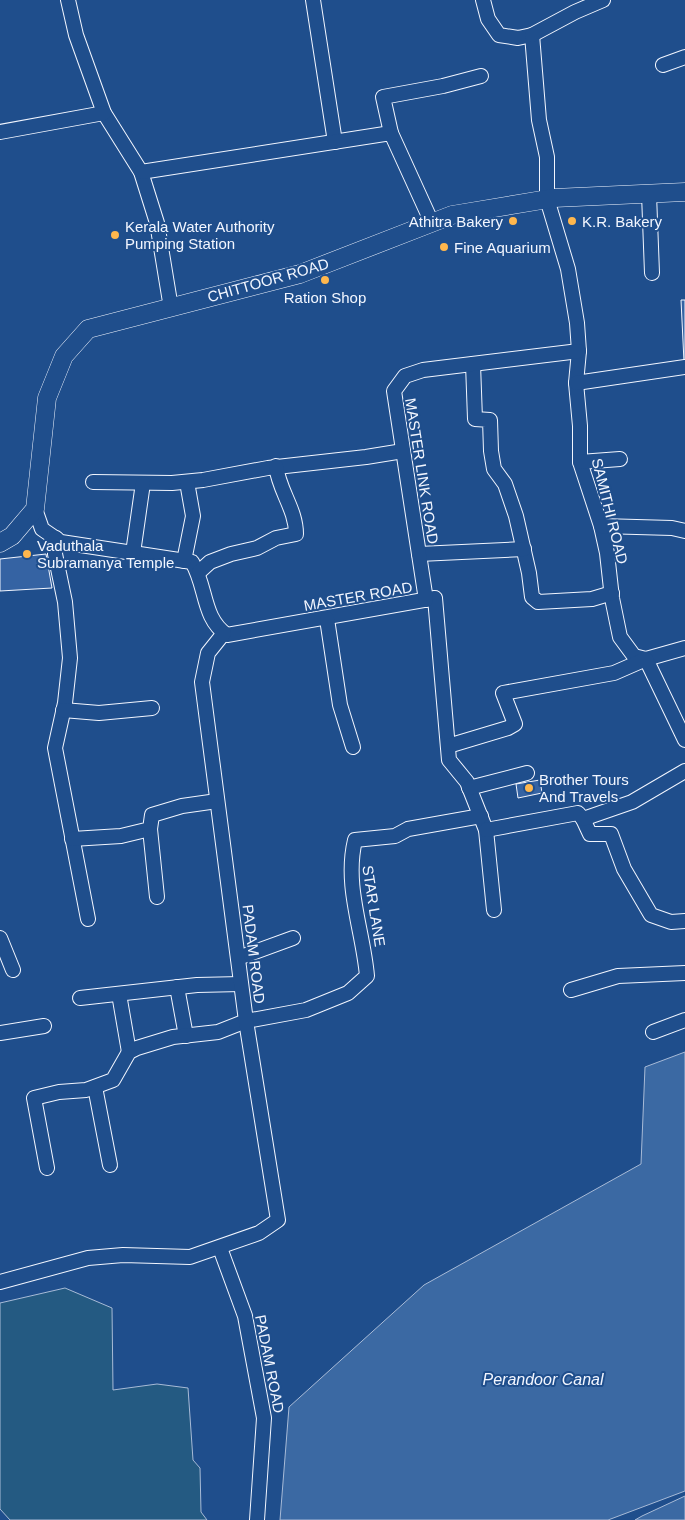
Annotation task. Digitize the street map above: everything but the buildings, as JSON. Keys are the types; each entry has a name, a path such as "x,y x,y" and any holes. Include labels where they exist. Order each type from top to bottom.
{"main road":[{"name":"CHITTOOR ROAD","path":"35,509 47,398 64,356 88,329 300,274 452,215 547,199 685,192"},
{"path":"0,543 12,536 35,509"}],"street":[{"path":"68,0 76,36 104,113 140,172 157,223 171,308"},
{"path":"313,0 335,142"},
{"path":"483,0 488,19 499,35 518,38 532,35 575,12 603,0"},
{"name":"SAMITHI ROAD","path":"532,35 539,120 547,157 547,199 568,269 577,323 579,351 576,383 580,426 580,462 601,526 620,637 634,656 646,659"},
{"path":"663,65 685,57"},
{"path":"432,223 391,133 383,97 481,76"},
{"path":"0,132 104,113"},
{"path":"140,172 391,133"},
{"path":"649,194 652,272"},
{"name":"MASTER LINK ROAD","path":"426,600 394,391 405,376 422,370 579,351"},
{"path":"473,364 475,419 490,420 494,469 505,484 524,549 532,598 538,602 592,599 612,593"},
{"path":"576,383 685,367"},
{"path":"92,482 187,482 276,466 366,457 403,451"},
{"path":"580,462 620,459"},
{"path":"199,572 210,562 231,554 257,548 276,538 296,534 296,522 288,499 278,482 276,466"},
{"path":"184,561 193,516 187,482"},
{"path":"133,554 143,483"},
{"path":"35,509 42,529 61,542 192,562 199,572 215,627 224,633"},
{"path":"601,526 672,528 685,531"},
{"path":"56,538 55,554 64,602 70,658 63,710 55,748 88,919"},
{"path":"419,554 524,549"},
{"name":"MASTER ROAD","path":"224,633 227,636 435,598 449,760 469,788 486,830 494,910"},
{"path":"327,619 340,705 353,747"},
{"name":"PADAM ROAD","path":"0,1282 88,1258 123,1255 190,1257 259,1233 278,1220 246,1021 202,682 208,653 224,633"},
{"path":"448,746 508,728 515,724 503,693 604,675 646,659 685,648"},
{"path":"646,659 685,740"},
{"path":"63,710 99,713 152,708"},
{"path":"583,819 632,802 685,771"},
{"path":"469,788 527,774"},
{"path":"157,897 150,829 152,815 182,806 217,802"},
{"path":"486,830 578,813 590,834 611,834 624,869 651,915 671,922 685,921"},
{"name":"STAR LANE","path":"246,1021 306,1010 348,993 367,976 365,953 353,895 350,858 355,840 395,836 408,829 481,816"},
{"path":"72,839 121,836 150,829"},
{"path":"0,938 13,970"},
{"path":"238,958 293,938"},
{"path":"572,990 618,976 685,972"},
{"path":"80,998 177,987 241,984"},
{"path":"177,987 186,1036"},
{"path":"47,1168 34,1098 94,1087 113,1080 129,1052 119,994"},
{"path":"653,1032 685,1020"},
{"path":"129,1052 173,1037 218,1032 246,1021"},
{"path":"0,1033 44,1026"},
{"path":"94,1087 110,1165"},
{"name":"PADAM ROAD","path":"220,1248 245,1316 264,1418 257,1520"}],"shaded area":[{"path":"65,1288 112,1308 113,1390 157,1384 188,1388 193,1460 200,1468 201,1512 207,1520 10,1520 0,1509 0,1303"}],"water":[{"name":"Perandoor Canal","path":"685,1052 685,1491 608,1520 280,1520 289,1407 424,1285 641,1164 645,1067"},
{"path":"685,1496 685,1520 635,1520 642,1516"}],"place":[{"name":"Athitra Bakery","path":"513,221"},
{"name":"K.R. Bakery","path":"572,221"},
{"name":"Kerala Water Authority Pumping Station","path":"115,235"},
{"name":"Fine Aquarium","path":"444,247"},
{"name":"Ration Shop","path":"325,280"},
{"name":"Vaduthala Subramanya Temple","path":"27,554"},
{"name":"Brother Tours And Travels","path":"529,788"}]}
